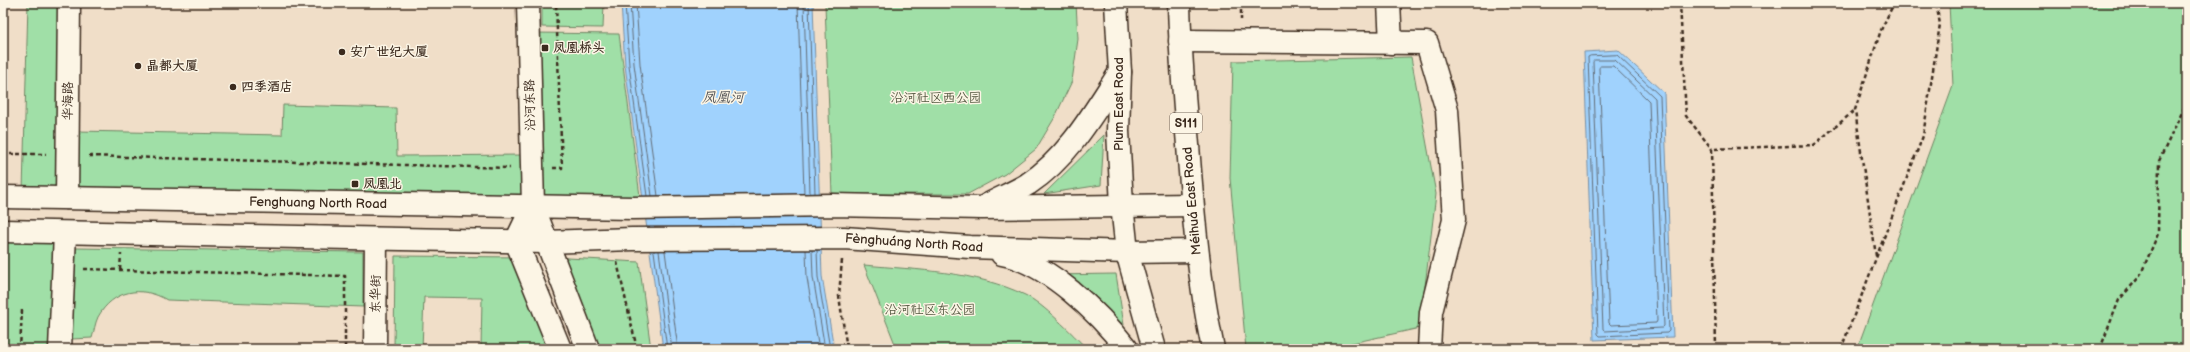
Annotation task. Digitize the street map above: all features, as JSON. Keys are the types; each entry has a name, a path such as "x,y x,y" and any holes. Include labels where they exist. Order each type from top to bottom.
{"main road":[{"name":"华海路","path":"67,198 69,3"},
{"name":"沿河东路","path":"528,3 533,206 588,349"},
{"name":"Plum East Road","path":"1116,3 1120,72 1118,131 1122,206 1127,252 1154,349"},
{"name":"Méihuá East Road","path":"1179,3 1180,41 1196,250 1202,298 1213,349"},
{"path":"1389,3 1391,42"},
{"path":"1180,41 1426,43 1447,110 1454,220 1431,312 1429,349"},
{"path":"982,208 1028,184 1062,155 1090,118 1120,72"},
{"name":"Fenghuang North Road","path":"3,197 633,208 832,205 982,208"},
{"path":"982,208 1192,205"},
{"name":"沿河东路","path":"516,241 533,206"},
{"path":"3,231 546,242 622,239"},
{"path":"60,349 65,232"},
{"name":"Fènghuáng North Road","path":"622,239 835,238 970,247 1127,252 1196,250"},
{"name":"东华街","path":"375,349 376,239"},
{"path":"516,241 560,349"},
{"path":"970,247 1018,257 1066,287 1110,328 1127,349"}],"path":[{"path":"3,154 562,168 556,3"},
{"path":"1604,3 1620,3"},
{"path":"1680,3 1686,116 1712,149 1716,349"},
{"path":"1876,257 1865,194 1854,110 1881,30 1894,3"},
{"path":"1841,349 1923,136 1940,24 1936,3"},
{"path":"2100,349 2119,300 2140,276 2158,234 2159,160 2187,102"},
{"path":"1712,149 1814,145 1854,110"},
{"path":"835,238 839,296 847,349"},
{"path":"622,239 637,349"},
{"path":"64,269 345,276 345,349"},
{"path":"20,349 22,310"}],"green space":[{"path":"28,3 63,3 61,193 23,191"},
{"path":"542,3 604,3 603,28 542,27"},
{"name":"沿河社区西公园","path":"1076,3 1078,39 1072,81 1055,117 1036,149 1005,174 968,194 832,194 825,4"},
{"path":"1949,3 2187,3 2187,349 1857,349 1953,86"},
{"path":"535,33 619,34 641,204 537,202"},
{"path":"1411,57 1436,194 1420,328 1325,349 1246,349 1230,178 1233,61"},
{"path":"283,105 396,108 397,156 526,155 526,202 74,194 77,131 282,135"},
{"path":"1104,135 1101,185 1044,194"},
{"path":"3,240 58,241 53,349 3,349"},
{"path":"76,248 363,252 363,307 167,300 157,295 147,293 128,293 111,301 104,308 97,319 92,338 72,339"},
{"path":"395,256 526,257 559,349 481,349 482,298 424,297 422,349 394,349"},
{"path":"550,257 639,262 651,349 585,349"},
{"name":"沿河社区东公园","path":"864,265 925,270 966,276 1006,287 1025,295 1040,305 1066,327 1087,349 897,349"},
{"path":"1116,274 1124,325 1048,275"}],"water":[{"name":"凤凰河","path":"621,3 813,3 822,276 834,349 663,349 625,65"},
{"path":"1618,50 1664,93 1673,337 1594,340 1584,52"}],"place":[{"name":"凤凰桥头","path":"545,48"},
{"name":"安广世纪大厦","path":"342,52"},
{"name":"晶都大厦","path":"138,66"},
{"name":"四季酒店","path":"233,87"},
{"name":"凤凰北","path":"355,184"}]}
